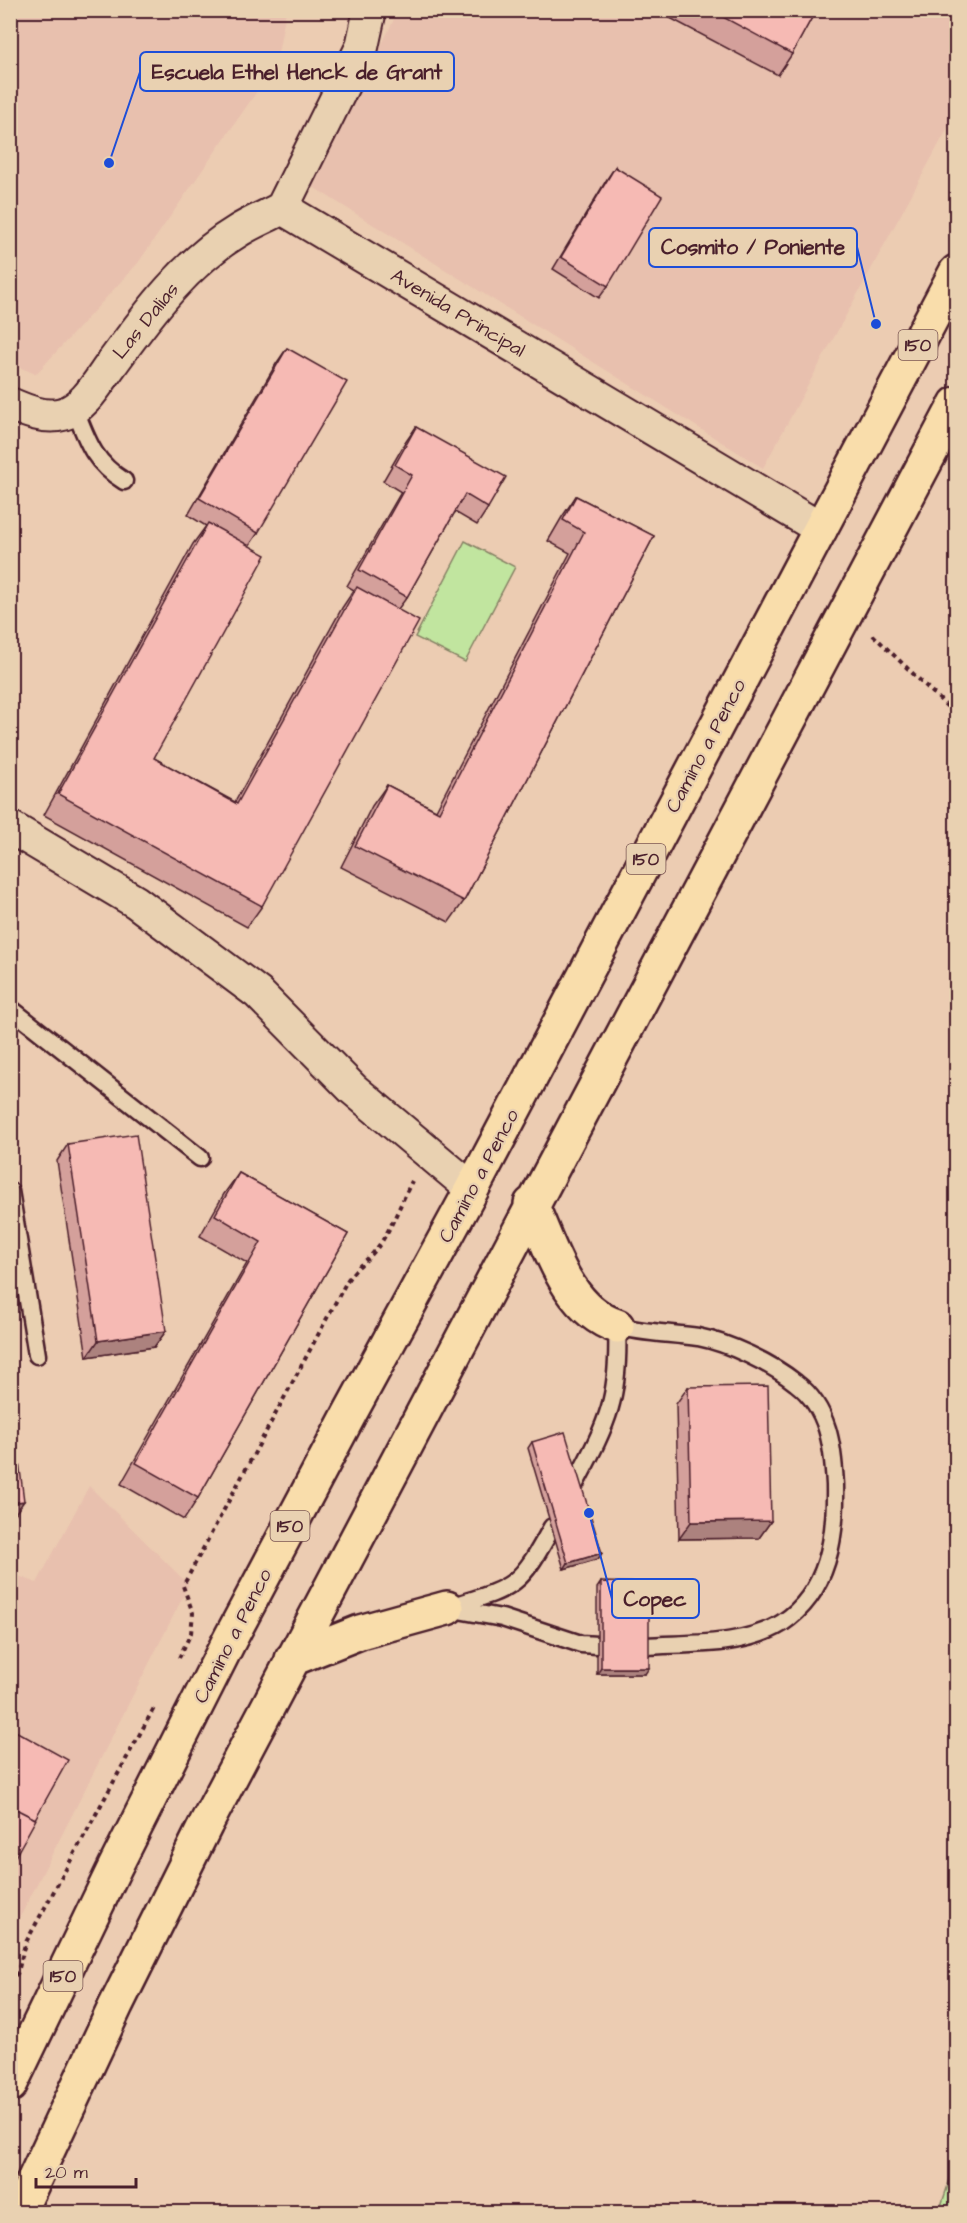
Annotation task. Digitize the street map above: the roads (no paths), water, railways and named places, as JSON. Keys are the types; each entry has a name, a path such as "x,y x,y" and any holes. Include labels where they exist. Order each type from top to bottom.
{"highway":[{"name":"Camino a Penco","path":"10,2085 115,1867 230,1639 472,1189 957,272"},
{"path":"19,2212 122,1994 206,1824 531,1204 957,404"},
{"path":"531,1204 569,1286 589,1312 617,1326"},
{"path":"292,1659 360,1632 447,1608"}],"street":[{"path":"282,208 362,47 370,10"},
{"name":"Las Dalias","path":"10,404 27,411 47,415 65,414 85,399 144,319 192,267 238,230 282,208"},
{"name":"Avenida Principal","path":"282,208 820,529"},
{"path":"10,827 136,902 258,993 353,1089 472,1189"}],"lane":[{"path":"74,407 95,456 106,470 124,481"},
{"path":"10,1008 200,1158"},
{"path":"10,1191 37,1355"},
{"path":"575,1484 604,1429 614,1400 618,1361 617,1326 715,1341 733,1347 796,1382 817,1405 830,1437 834,1455 835,1512 830,1553 813,1592 800,1609 782,1623 763,1632 742,1638 645,1646"},
{"path":"447,1608 498,1592 512,1585 533,1562 552,1527"},
{"path":"447,1608 502,1618 581,1644 597,1645"}],"place":[{"name":"Escuela Ethel Henck de Grant","path":"109,163"},
{"name":"Cosmito / Poniente","path":"876,324"},
{"name":"Copec","path":"589,1513"}]}
